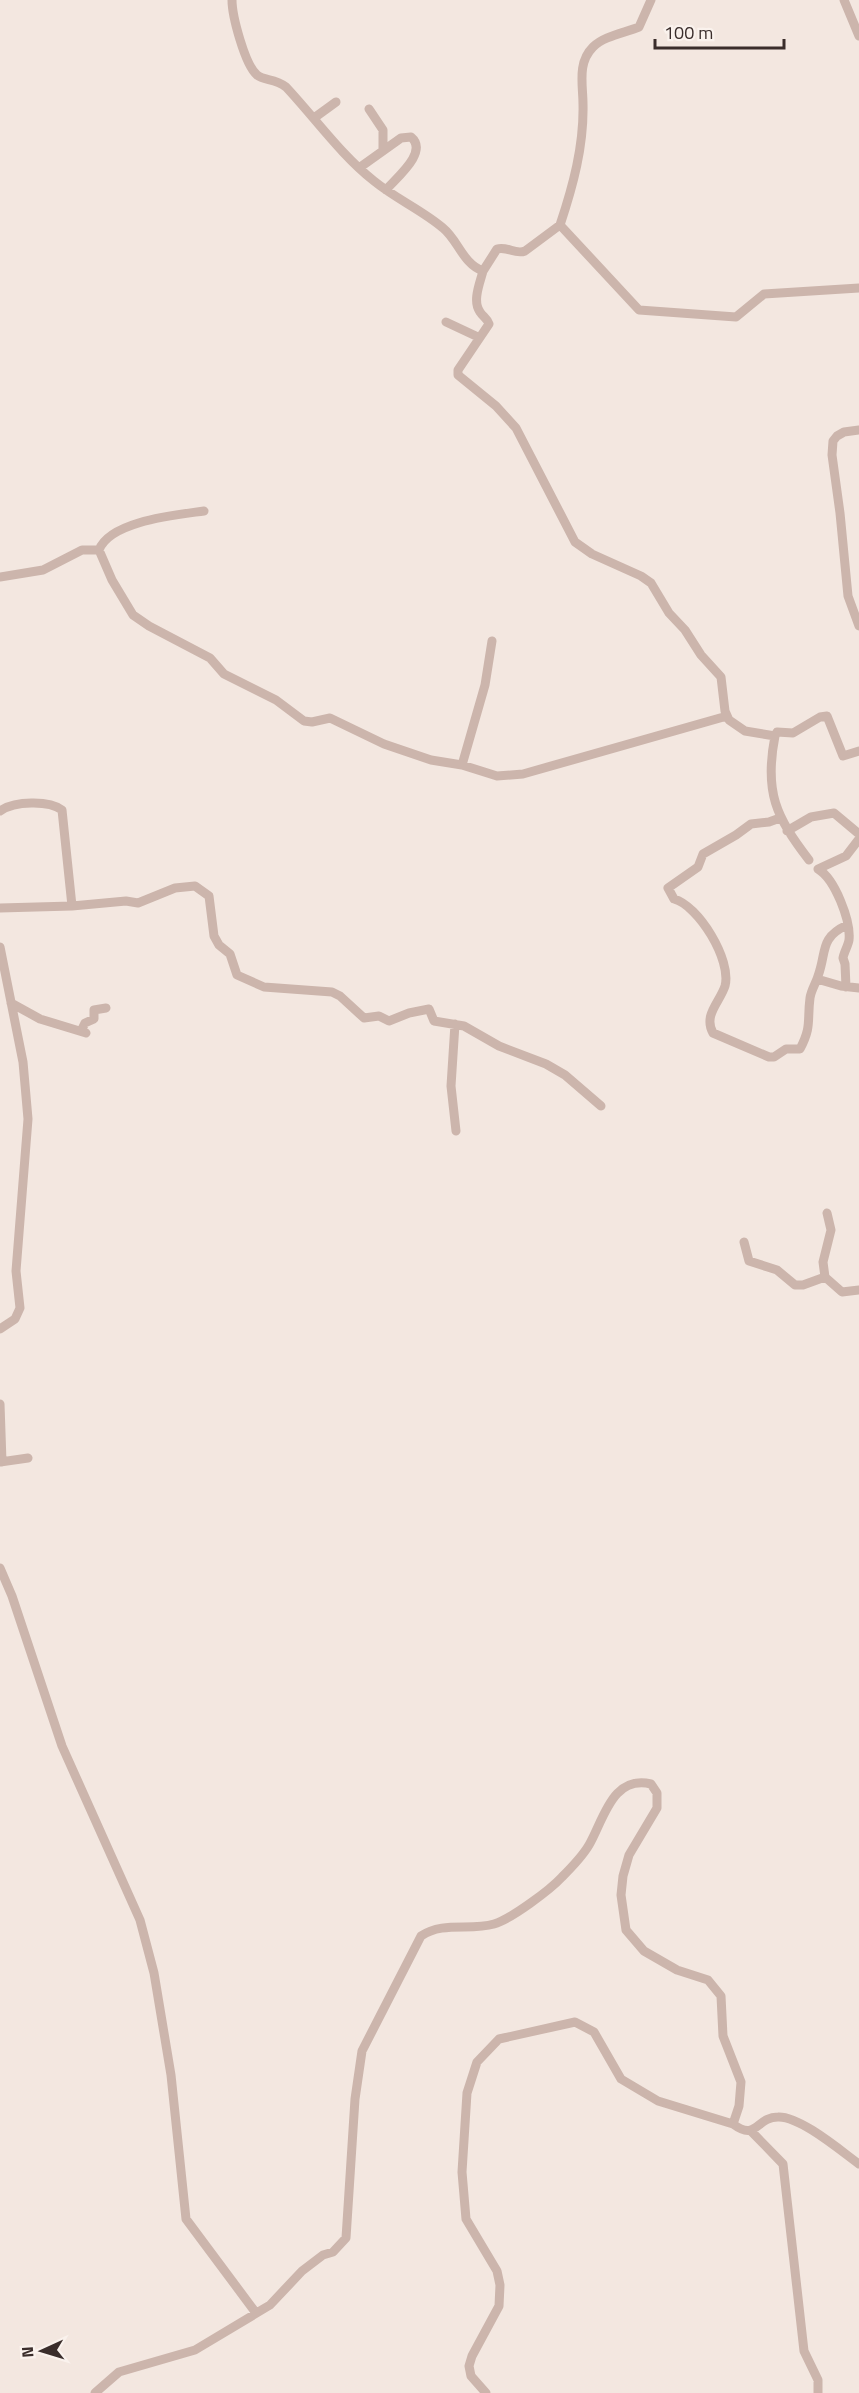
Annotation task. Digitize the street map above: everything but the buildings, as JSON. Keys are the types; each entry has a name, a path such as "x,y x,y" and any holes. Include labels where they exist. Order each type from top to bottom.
{"street":[{"path":"232,0 236,25 254,71 263,78 280,82 359,168 386,190 443,227 462,253 475,267 483,271"},
{"path":"651,0 639,27 603,41 587,55 581,76 582,136 571,194 560,225 521,253 502,248 497,249 483,271 477,304 478,310 489,322 458,370 458,375 496,406 516,428 575,542 598,557 641,576 651,583 669,613 685,630 700,655 721,676 726,716 734,725 745,731 775,736"},
{"path":"844,0 859,36"},
{"path":"314,118 336,102"},
{"path":"369,109 382,130 383,149"},
{"path":"359,168 383,149 406,137 411,137 417,144 415,156 386,190"},
{"path":"560,225 639,310 736,317 764,294 859,288"},
{"path":"446,322 478,337"},
{"path":"859,430 844,432 832,441 848,596 859,626"},
{"path":"204,511 161,518 132,526 104,539 99,550 112,580 133,615 149,626 210,658 224,674 276,700 304,721 334,719 393,748 431,760 462,765 491,775 515,776 726,716"},
{"path":"0,577 43,570 82,550 99,550"},
{"path":"462,765 485,685 492,641"},
{"path":"809,860 780,818 770,778 775,736 777,732 794,733 824,715 830,719 843,756 859,751"},
{"path":"0,811 8,806 34,804 47,804 62,810 72,906"},
{"path":"787,831 811,817 834,813 859,837 846,856 818,869 830,880 847,917 849,942 843,958 846,987"},
{"path":"780,818 751,824 736,836 703,854 698,867 671,885 669,891 674,899 687,904 719,948 725,982 716,1001 710,1028 717,1036 769,1057 774,1057 786,1050 798,1050 809,1032 810,994 817,979 824,945 833,933 847,925"},
{"path":"0,908 72,906 126,901 138,903 175,888 195,886 209,896 214,936 219,945 230,954 237,975 264,987 332,992 340,996 364,1018 379,1017 389,1021 418,1010 429,1009 433,1020 469,1028 499,1046 557,1070 601,1106"},
{"path":"0,948 23,1062 28,1119 16,1271 20,1308 15,1319 0,1329"},
{"path":"817,979 859,988"},
{"path":"11,1003 40,1018 83,1032 85,1023 94,1019 94,1010 106,1008"},
{"path":"455,1024 451,1086 456,1131"},
{"path":"827,1213 831,1230 823,1262 825,1278 842,1292 859,1290"},
{"path":"744,1242 749,1261 777,1270 795,1285 803,1286 825,1278"},
{"path":"0,1404 1,1462 28,1458"},
{"path":"0,1568 12,1596 62,1746 140,1920 154,1973 171,2075 186,2219 256,2313"},
{"path":"95,2393 119,2373 195,2350 270,2305 302,2271 323,2255 333,2252 346,2238 355,2099 362,2051 421,1936 448,1927 495,1924 548,1891 588,1848 607,1805 618,1791 631,1784 651,1784 657,1792 658,1802 630,1856 623,1876 621,1895 626,1930 644,1951 677,1970 708,1980 721,1996 723,2036 741,2082 739,2106 732,2124"},
{"path":"486,2393 471,2376 469,2366 472,2356 500,2306 500,2285 497,2271 466,2219 462,2172 467,2093 477,2062 499,2039 574,2022 594,2032 621,2079 658,2101 751,2132 783,2164 804,2351 818,2380 818,2393"},
{"path":"751,2132 772,2118 789,2118 859,2164"}]}
